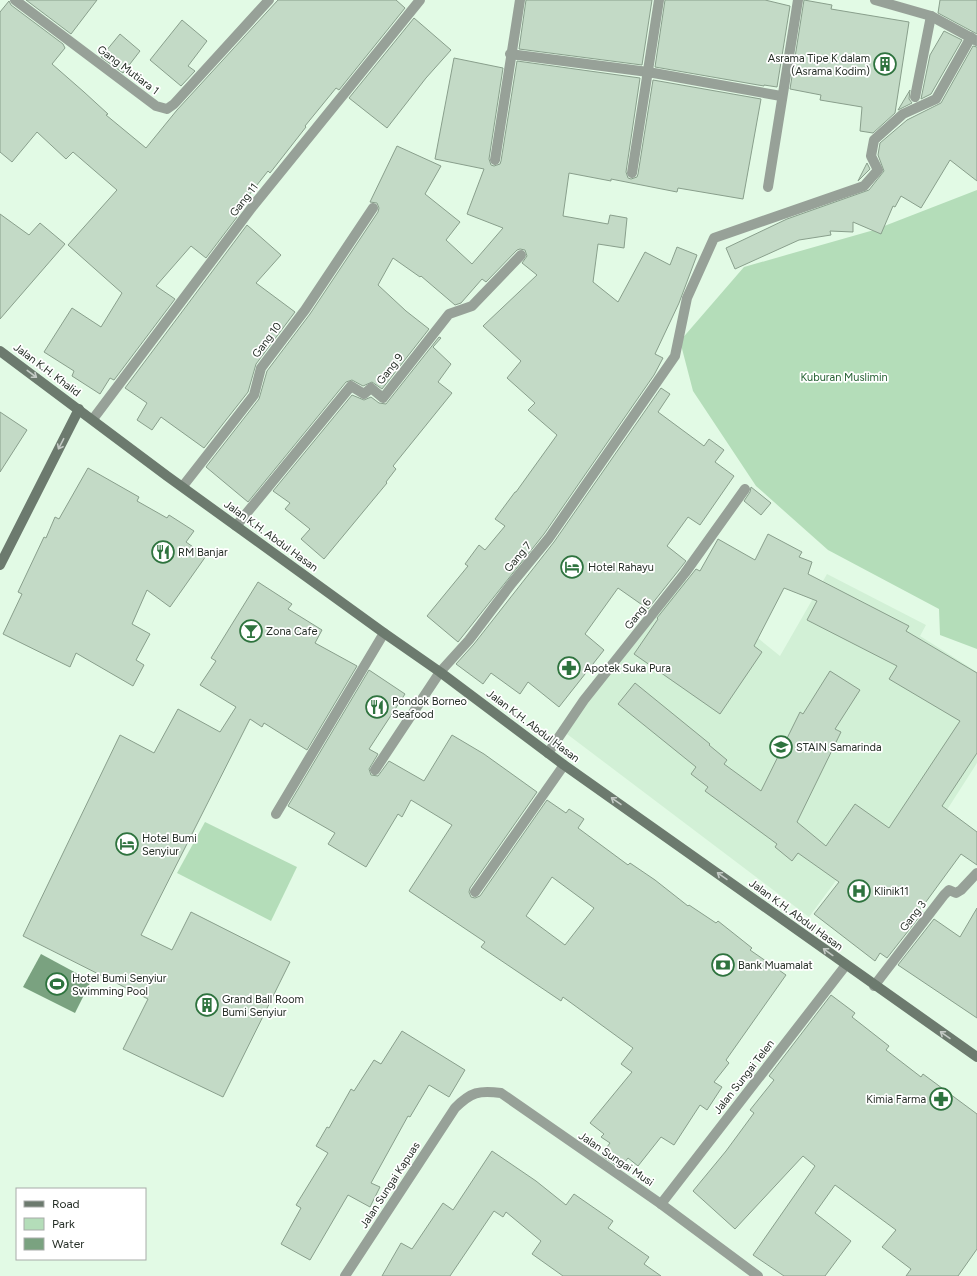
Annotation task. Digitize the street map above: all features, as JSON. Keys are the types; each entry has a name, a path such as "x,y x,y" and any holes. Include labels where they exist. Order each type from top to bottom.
{"street":[{"name":"Gang Mutiara 1","path":"15,0 156,106 167,109 174,104 269,0"},
{"name":"Gang 11","path":"93,419 254,206 420,0"},
{"path":"495,160 510,54 520,0"},
{"path":"632,173 659,0"},
{"path":"768,187 781,96 798,0"},
{"path":"875,0 931,16 971,37"},
{"path":"915,97 931,16"},
{"name":"Gang 7","path":"375,770 440,672 469,640 512,583 549,538 675,356 687,298 714,238 864,186 878,170 871,156 874,140 903,114 936,99 971,37"},
{"path":"510,54 648,72 781,96"},
{"name":"Gang 10","path":"182,486 254,395 261,368 305,310 373,208"},
{"name":"Gang 9","path":"236,526 350,386 364,394 370,388 383,398 449,314 472,306 521,255"},
{"name":"Jalan K.H. Khalid","path":"0,351 79,409"},
{"name":"Jalan K.H. Abdul Hasan","path":"79,409 384,634 440,672 564,765 874,986 977,1057"},
{"path":"0,565 79,409"},
{"name":"Gang 6","path":"548,753 584,700 685,573 745,489"},
{"path":"276,814 384,634"},
{"path":"475,892 564,765"},
{"name":"Gang 3","path":"874,986 944,895 949,890 956,893 961,890 977,873"},
{"name":"Jalan Sungai Telen","path":"660,1204 846,965"},
{"name":"Jalan Sungai Musi","path":"455,1108 467,1096 484,1091 501,1093 660,1204 758,1276"},
{"name":"Jalan Sungai Kapuas","path":"345,1276 455,1108"}],"shaded area":[{"name":"STAIN Samarinda","path":"827,574 926,625 920,636 977,672 977,763 911,866 869,836 809,917 563,731 682,577 780,656"}],"green space":[{"name":"Kuburan Muslimin","path":"977,190 977,649 940,635 939,609 828,550 756,486 693,391 680,341 744,267 874,230"},
{"path":"205,822 297,867 271,921 177,873"}],"water":[{"name":"Hotel Bumi Senyiur Swimming Pool","path":"41,954 91,981 75,1013 23,987"}],"building":[{"path":"26,0 97,0 71,34"},
{"path":"278,0 396,0 405,8 339,90 336,88 270,173 268,171 234,214 237,217 206,258 191,246 156,286 175,299 114,380 110,378 100,394 72,376 74,371 44,352 72,308 101,327 122,293 68,245 117,190 73,152 66,159 37,132 12,162 0,152 0,12 9,1 11,5 63,44 65,48 52,64 108,114 106,115 146,148 177,110"},
{"path":"526,0 652,0 642,65 519,49"},
{"path":"665,0 765,0 790,6 777,87 655,67"},
{"path":"804,0 832,5 831,9 909,22 895,113 873,133 860,131 862,107 820,100 821,95 790,89"},
{"path":"940,0 977,0 977,34 938,13"},
{"path":"414,18 451,50 426,78 387,128 349,98"},
{"path":"182,20 207,41 188,66 195,71 181,86 150,60"},
{"path":"944,31 962,40 931,94 921,99 930,55"},
{"path":"120,34 140,51 123,73 101,57"},
{"path":"973,46 977,47 977,181 950,160 921,208 901,196 895,207 893,206 881,234 853,222 853,232 830,231 831,235 799,240 735,269 726,248 787,219 869,190 884,171 878,155 880,143 907,120 941,103"},
{"path":"454,58 503,68 489,159 491,165 494,166 500,164 501,161 517,61 640,78 626,172 628,178 631,179 637,177 638,174 653,80 761,99 743,199 678,188 677,192 611,179 611,181 569,173 563,216 608,224 610,215 627,218 624,248 598,244 593,282 618,302 645,252 670,265 677,247 697,255 679,303 655,354 663,358 654,375 544,534 458,642 427,616 468,566 465,564 479,545 485,550 505,526 495,519 557,435 528,410 535,403 507,378 521,361 483,326 537,275 522,263 527,256 525,250 517,250 486,282 482,279 461,303 455,305 421,276 420,277 393,258 378,285 406,311 429,329 382,389 372,382 363,386 352,380 346,382 248,502 206,467 259,399 267,371 310,314 378,212 379,208 377,203 370,202 397,146 441,166 425,194 460,222 446,240 472,264 503,228 467,214 484,169 435,159"},
{"path":"910,90 909,99 912,103 898,110"},
{"path":"867,163 870,169 858,181"},
{"path":"0,214 29,235 40,223 65,244 0,319"},
{"path":"247,225 281,255 256,283 295,312 256,364 248,392 204,448 161,417 152,430 137,420 147,403 125,388"},
{"path":"439,337 441,338 433,347 451,364 438,382 452,393 393,466 396,469 386,482 387,483 324,559 301,539 310,529 285,509 290,503 273,491 352,395 364,400 371,397 379,403 386,404"},
{"path":"661,388 670,394 658,412 704,446 709,439 724,450 715,462 734,476 700,525 688,517 667,546 686,561 648,609 618,588 585,634 604,650 559,707 528,682 520,694 491,673 483,684 456,664 474,644 554,542"},
{"path":"0,412 27,430 0,472"},
{"path":"88,468 139,497 137,501 167,518 169,515 194,531 186,542 206,556 170,607 147,590 132,624 150,634 136,660 144,665 133,686 76,653 70,667 3,634 22,594 18,592 44,537 46,538 55,517 59,519"},
{"path":"751,487 771,503 761,515 744,501 750,492"},
{"path":"768,534 802,552 799,557 812,562 808,574 909,626 906,631 977,673 977,753 942,806 977,832 977,865 961,854 920,910 923,912 887,958 880,953 875,961 814,914 839,882 798,853 792,861 775,847 777,844 705,791 708,787 691,774 696,767 618,704 635,683 710,744 709,745 727,760 724,764 761,791 800,712 803,714 830,671 860,690 835,729 841,732 797,822 826,846 855,804 889,828 960,721 889,679 897,666 807,620 817,601 784,588 754,646 762,652 720,714 634,654 658,619 657,618 696,569 700,571 718,539 755,560"},
{"path":"258,582 292,604 288,609 322,630 315,643 357,666 307,750 264,723 262,727 250,719 141,935 172,950 191,912 290,962 223,1097 123,1049 148,999 23,936 120,735 154,753 178,709 220,732 236,707 200,685 216,661 211,658"},
{"path":"369,670 405,694 369,749 378,754 369,769 371,775 378,776 389,761 424,781 452,735 484,754 537,792 470,888 469,892 471,897 475,898 480,896 547,800 566,813 569,809 584,819 578,828 628,865 630,863 655,880 688,906 689,905 716,923 718,921 752,948 750,950 786,975 726,1060 729,1063 714,1082 722,1087 707,1110 700,1105 674,1145 661,1137 638,1166 628,1158 620,1168 601,1155 610,1143 601,1137 604,1134 590,1123 632,1072 621,1064 633,1048 563,997 561,1001 481,947 485,942 409,891 452,825 411,800 402,817 398,814 366,867 328,844 335,833 288,806","holes":["552,877 594,908 565,945 526,916"]},
{"path":"977,908 977,1018 898,965 934,919 960,937"},
{"path":"831,995 855,1013 852,1017 889,1046 886,1050 921,1077 923,1074 977,1114 977,1249 958,1276 906,1276 911,1269 882,1247 896,1230 835,1185 815,1213 851,1241 825,1276 784,1276 753,1255 815,1166 803,1156 735,1229 693,1191 726,1151 754,1113 750,1110 774,1080 769,1076"},
{"path":"402,1031 465,1070 449,1097 429,1085 410,1117 408,1116 371,1183 380,1187 370,1207 348,1195 310,1260 281,1244 301,1208 296,1205 328,1153 316,1146 327,1127 329,1128 351,1089 354,1091 374,1060 381,1064"},
{"path":"492,1151 536,1181 566,1205 574,1194 613,1221 608,1228 649,1257 644,1264 661,1276 563,1276 532,1254 541,1241 506,1212 503,1217 494,1211 450,1276 382,1276 401,1243 412,1249 443,1203 453,1210"}],"place":[{"name":"Asrama Tipe K dalam (Asrama Kodim)","path":"885,64"},
{"name":"RM Banjar","path":"163,552"},
{"name":"Hotel Rahayu","path":"572,567"},
{"name":"Zona Cafe","path":"251,631"},
{"name":"Apotek Suka Pura","path":"569,668"},
{"name":"Pondok Borneo Seafood","path":"377,707"},
{"name":"STAIN Samarinda","path":"781,747"},
{"name":"Hotel Bumi Senyiur","path":"127,844"},
{"name":"Klinik11","path":"859,891"},
{"name":"Bank Muamalat","path":"723,965"},
{"name":"Hotel Bumi Senyiur Swimming Pool","path":"57,984"},
{"name":"Grand Ball Room Bumi Senyiur","path":"207,1005"},
{"name":"Kimia Farma","path":"941,1099"}]}
